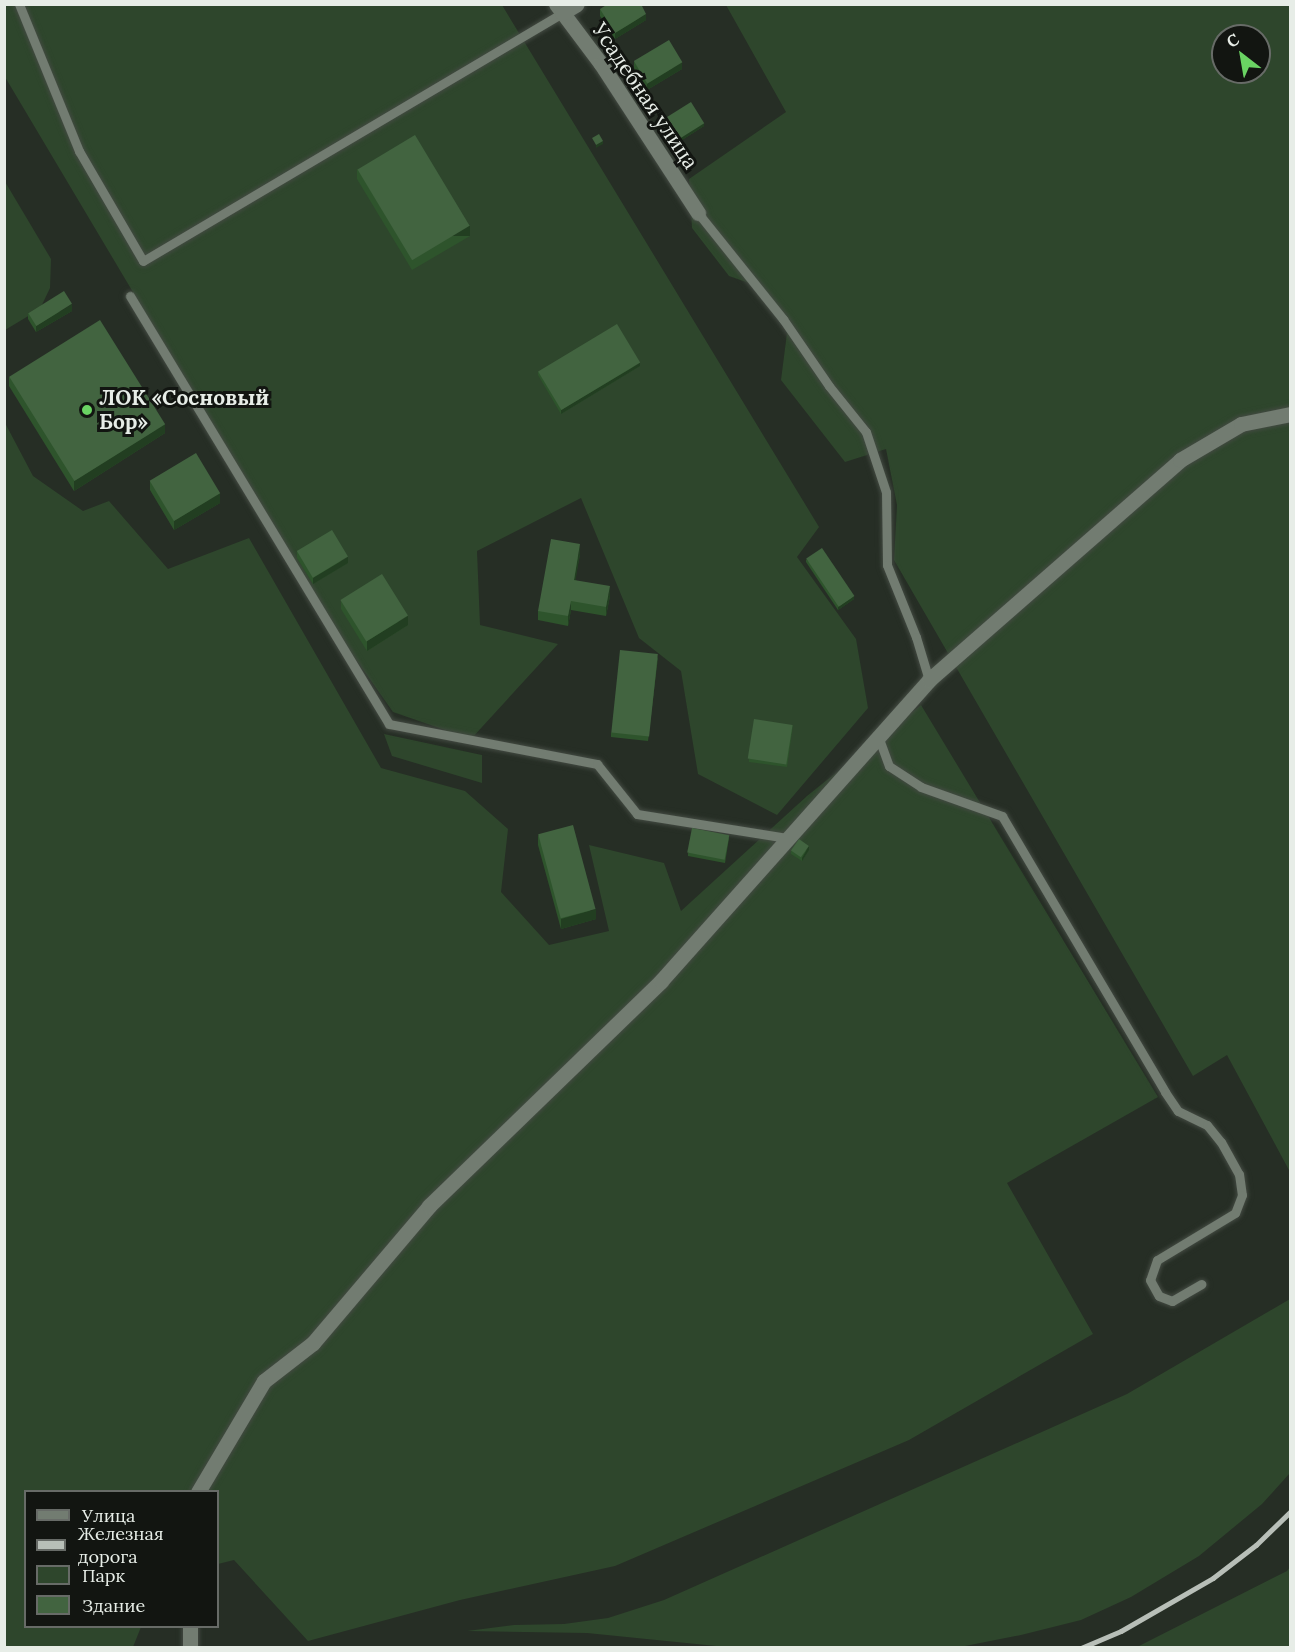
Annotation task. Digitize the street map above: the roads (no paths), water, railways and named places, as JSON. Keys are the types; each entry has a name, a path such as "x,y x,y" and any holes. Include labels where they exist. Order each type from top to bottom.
{"street":[{"path":"559,9 577,4"},
{"name":"Усадебная улица","path":"559,9 601,64 698,213"},
{"path":"199,1490 264,1382 313,1343 429,1206 661,981 928,680 1180,460 1241,424 1290,414"},
{"path":"190,1628 190,1647"}],"lane":[{"path":"19,4 80,151 143,261 559,9"},
{"path":"698,213 783,320 829,386 866,432 886,492 887,565 916,637 928,680"},
{"path":"130,296 389,724 597,764 637,814 787,838"},
{"path":"878,736 889,766 921,787 1002,816 1165,1092 1178,1111 1207,1125 1221,1142 1239,1174 1242,1195 1235,1213 1157,1260 1150,1280 1159,1296 1172,1301 1202,1284"}],"railway":[{"path":"1081,1648 1121,1631 1213,1578 1256,1545 1290,1512"},
{"path":"489,1648 516,1648"}],"place":[{"name":"ЛОК «Сосновый Бор»","path":"87,410"}]}
